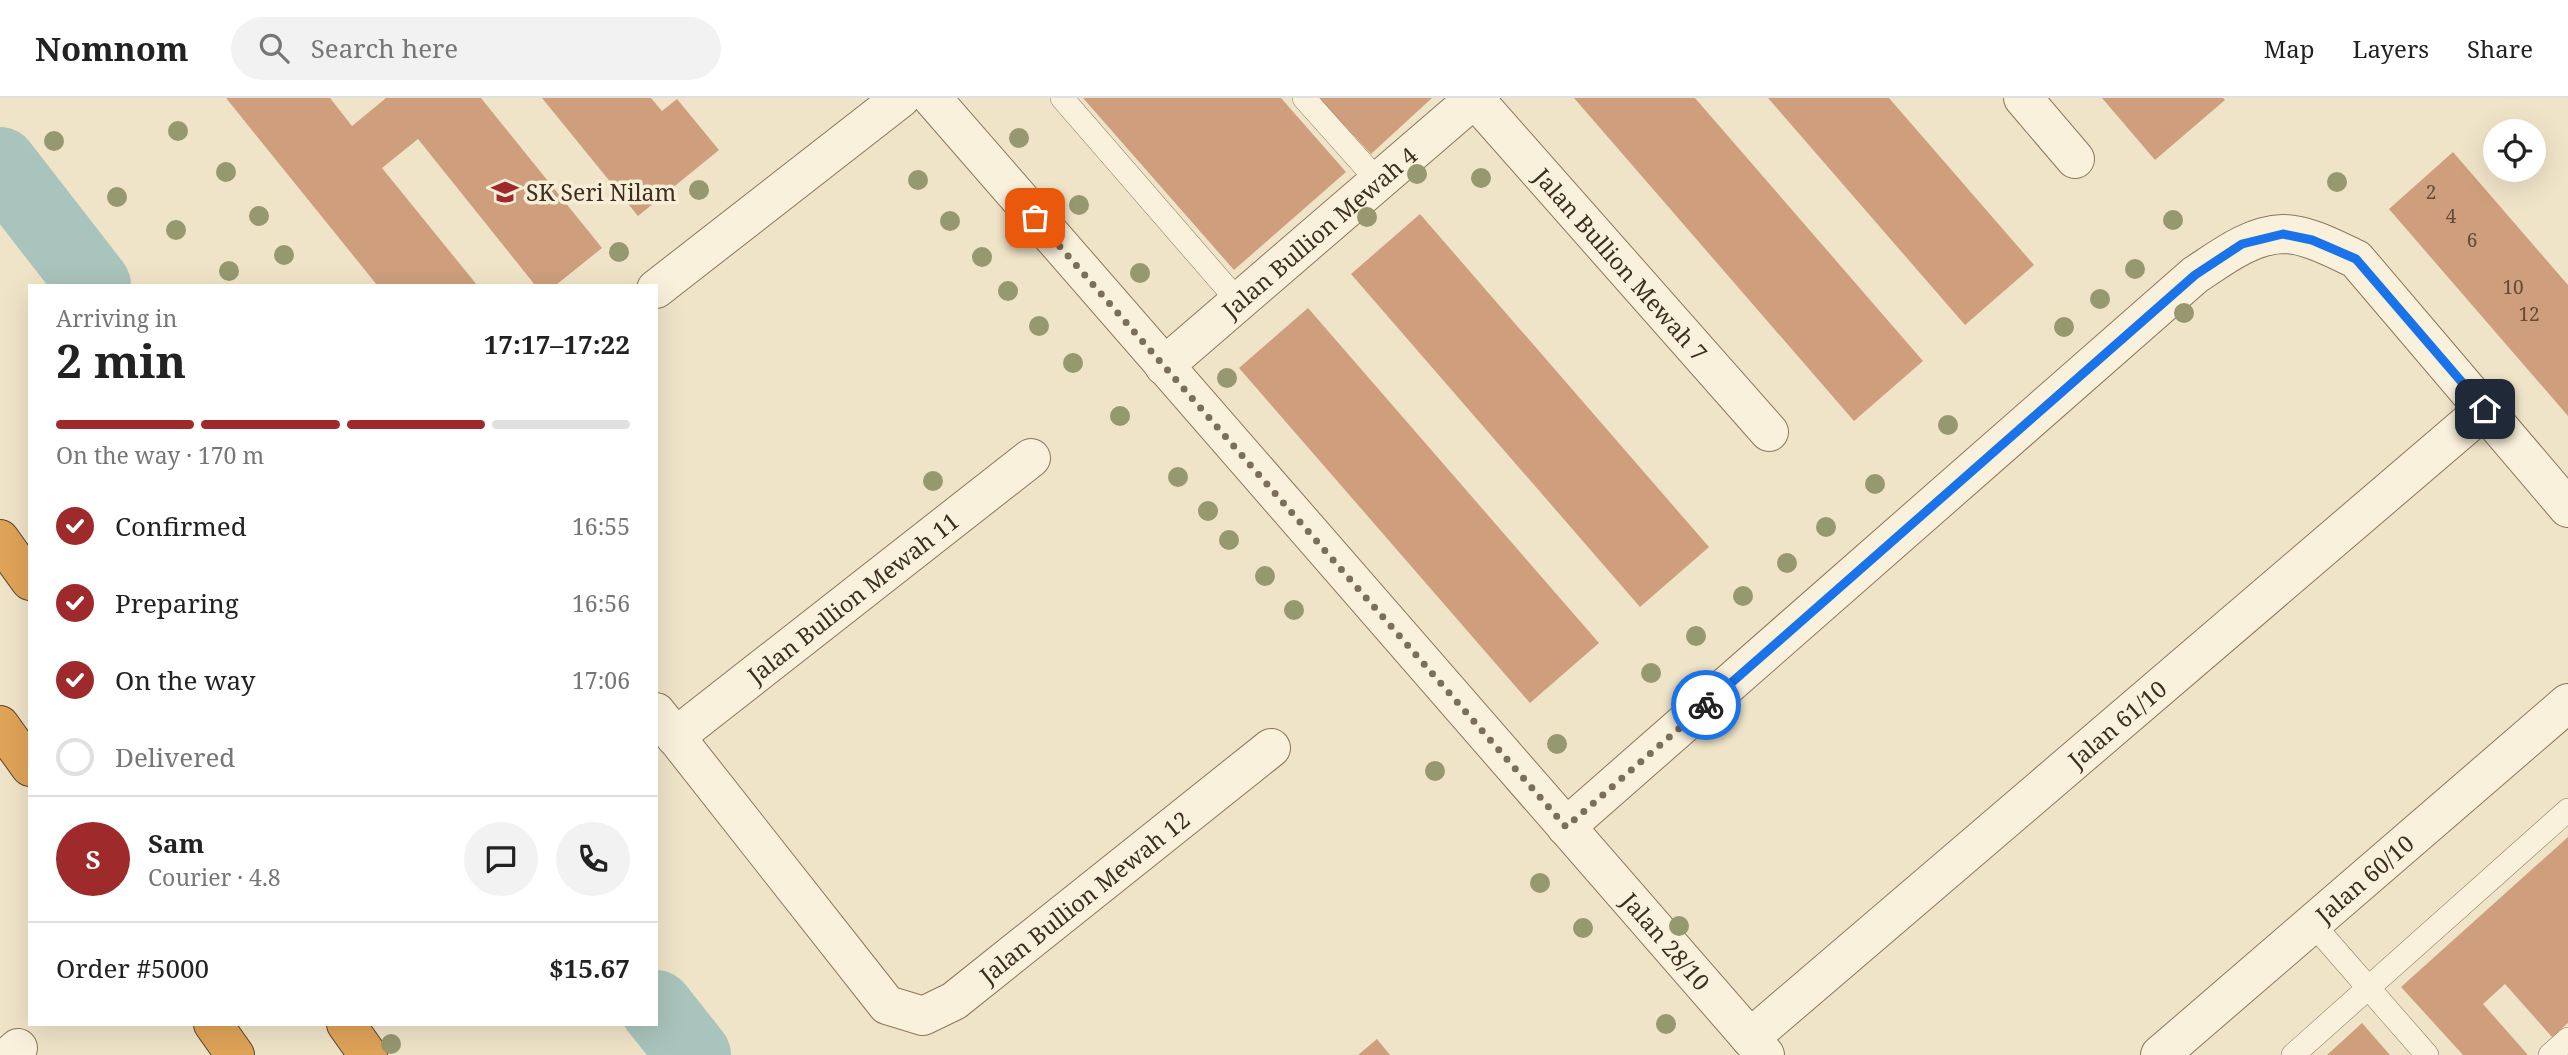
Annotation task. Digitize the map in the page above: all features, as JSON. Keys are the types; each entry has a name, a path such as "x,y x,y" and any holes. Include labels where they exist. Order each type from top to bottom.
{"highway":[{"path":"0,539 28,578"},
{"path":"0,725 28,764"},
{"path":"214,1026 235,1055"},
{"path":"347,1026 369,1055"}],"street":[{"path":"658,287 901,98"},
{"name":"Jalan 28/10","path":"932,98 1758,1046"},
{"name":"Jalan Bullion Mewah 4","path":"1164,366 1475,98"},
{"name":"Jalan Bullion Mewah 7","path":"1475,98 1769,432"},
{"path":"2023,98 2074,159"},
{"path":"1566,827 2195,275 2242,244 2283,234 2312,240 2356,259 2568,508"},
{"name":"Jalan 61/10","path":"1758,1046 2485,409"},
{"name":"Jalan Bullion Mewah 11","path":"666,725 1031,458"},
{"name":"Jalan 60/10","path":"2160,1055 2568,703"},
{"name":"Jalan Bullion Mewah 12","path":"666,725 887,1005 923,1016 954,1001 1271,748"}],"lane":[{"path":"1062,98 1238,301"},
{"path":"1304,98 1378,181"},
{"path":"2293,1055 2568,810"},
{"path":"2311,922 2427,1055"},
{"path":"2550,1055 2568,1039"}],"building":[{"path":"226,98 330,98 352,126 386,98 481,98 602,248 557,284 534,284 418,139 382,168 476,284 376,284"},
{"path":"542,98 651,98 662,111 677,99 719,150 638,216"},
{"path":"1083,98 1281,98 1346,172 1234,270"},
{"path":"1319,98 1432,98 1371,154"},
{"path":"1574,98 1695,98 1923,361 1854,421"},
{"path":"1768,98 1889,98 2034,265 1965,325"},
{"path":"2102,98 2223,98 2225,100 2155,160"},
{"path":"2453,152 2568,285 2568,416 2389,209"},
{"path":"1420,214 1709,547 1640,607 1351,274"},
{"path":"1308,308 1599,643 1530,703 1239,368"},
{"path":"2568,837 2568,1023 2552,1037 2505,984 2483,1004 2528,1055 2463,1055 2401,987"},
{"path":"2362,1023 2390,1055 2327,1055"},
{"path":"1377,1039 1390,1055 1358,1055"}],"waterway":[{"path":"0,164 93,284"},
{"path":"658,1010 694,1055"}],"way so far":[{"path":"1035,218 1566,827 1706,705"}],"place":[{"name":"SK Seri Nilam","path":"505,192"}],"route":[{"path":"1706,705 2195,275 2242,244 2283,234 2312,240 2356,259 2485,409"}]}
